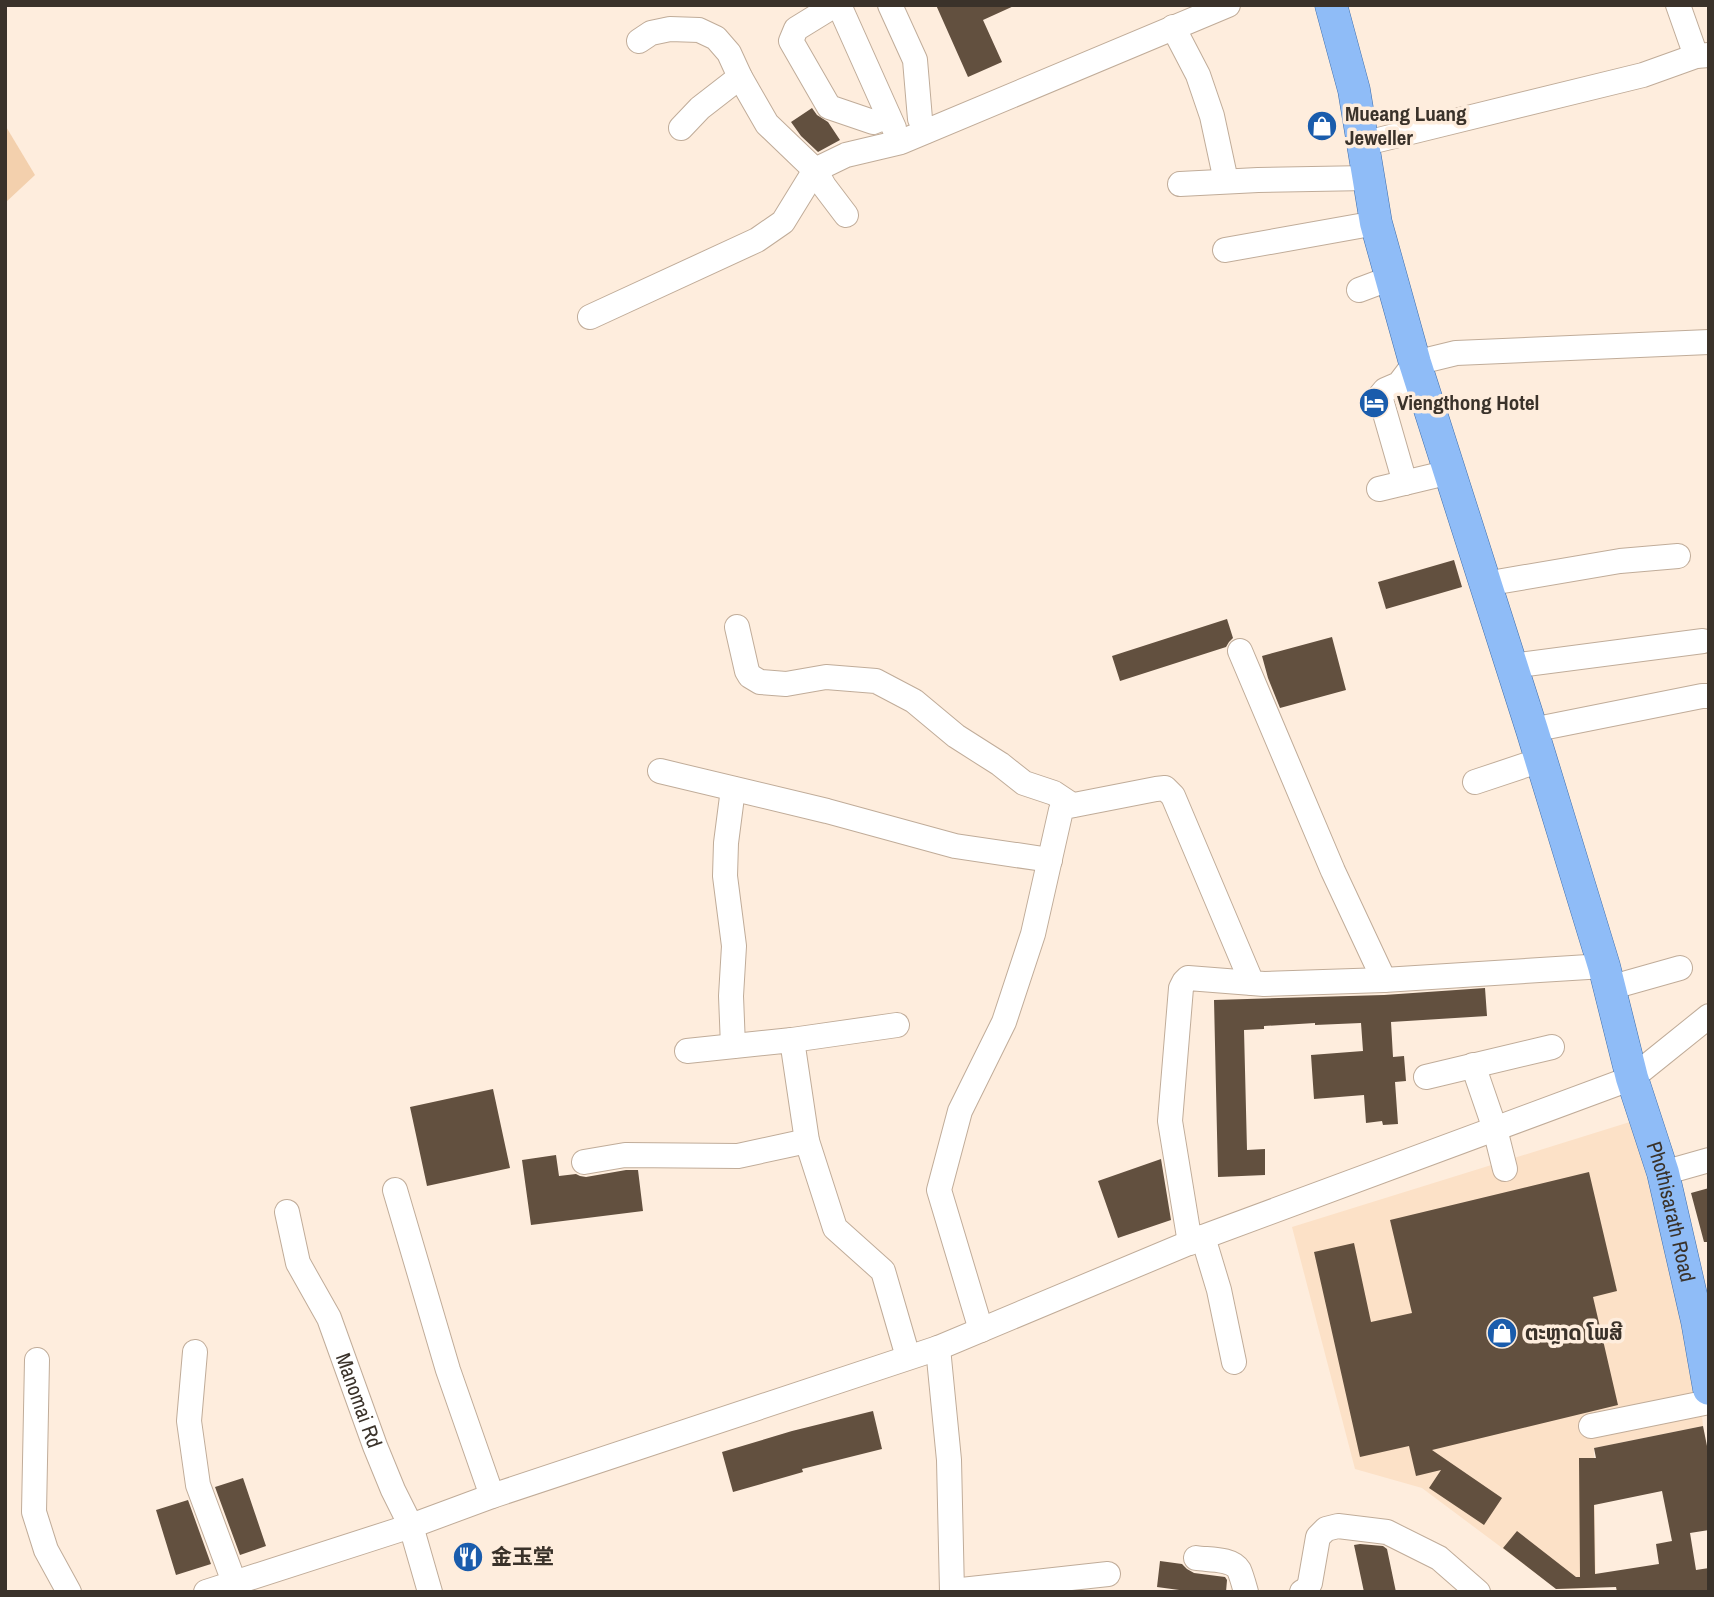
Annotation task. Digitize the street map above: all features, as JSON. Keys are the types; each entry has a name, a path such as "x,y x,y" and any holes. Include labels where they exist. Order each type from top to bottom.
{"main road":[{"name":"Phothisarath Road","path":"1331,5 1354,90 1376,223 1391,278 1415,363 1532,730 1607,977 1632,1078 1663,1173 1703,1319 1709,1389"}],"street":[{"path":"888,116 873,122 830,107 791,41 796,29 837,5 901,142"},
{"path":"890,5 915,60 920,119 926,131"},
{"path":"590,317 757,240 783,222 815,170 846,155 901,142 1228,5"},
{"path":"1363,144 1643,75 1702,55 1678,5"},
{"path":"1173,27 1198,75 1213,116 1226,181"},
{"path":"639,41 651,33 670,29 699,30 716,38 729,53 767,124 815,170 846,215"},
{"path":"681,128 699,108 740,77"},
{"path":"1180,184 1368,178"},
{"path":"1225,250 1376,223"},
{"path":"1359,290 1391,278"},
{"path":"1405,483 1380,396 1385,390 1399,384 1415,363 1456,353 1709,342"},
{"path":"1379,489 1450,472"},
{"path":"1485,584 1620,561 1678,556"},
{"path":"737,627 747,671 760,682 786,684 825,677 876,681 914,701 956,736 1024,783 1054,793 1072,805"},
{"path":"1511,666 1703,641"},
{"path":"1240,651 1333,872 1384,980"},
{"path":"1532,730 1709,696"},
{"path":"1475,782 1541,760"},
{"path":"660,771 827,811 955,846 1050,860"},
{"path":"733,789 725,876 734,946 731,996 733,1046"},
{"path":"981,1330 939,1190 960,1111 1004,1022 1033,934 1061,810 1072,805 1156,789 1165,789 1173,796 1252,983"},
{"path":"1234,1362 1219,1290 1196,1240 1170,1121 1181,988 1188,978 1264,985 1384,980 1607,977 1680,968"},
{"path":"206,1592 411,1526 492,1496 938,1348 1196,1240 1632,1078 1709,1016"},
{"path":"688,1051 897,1025"},
{"path":"792,1040 807,1141 835,1228 883,1271 908,1357"},
{"path":"1426,1077 1552,1047"},
{"path":"1473,1065 1495,1129 1505,1169"},
{"path":"584,1162 625,1155 738,1156 807,1141"},
{"path":"1663,1173 1709,1160"},
{"path":"396,1190 449,1370 492,1496"},
{"name":"Manomai Rd","path":"288,1212 298,1263 329,1318 375,1446 411,1526 430,1592"},
{"path":"938,1348 948,1460 952,1591 1108,1574"},
{"path":"195,1352 188,1421 198,1485 234,1582"},
{"path":"37,1360 34,1512 46,1550 69,1592"},
{"path":"1591,1426 1709,1402"},
{"path":"1302,1592 1310,1583 1318,1537 1326,1529 1338,1526 1387,1532 1440,1558 1478,1592"},
{"path":"1196,1558 1234,1565 1239,1571 1246,1592"}],"shaded area":[{"path":"5,125 35,175 5,203"},
{"name":"ຕະຫຼາດ ໂພສີ","path":"1633,1121 1700,1395 1703,1426 1594,1448 1596,1588 1557,1589 1422,1488 1355,1469 1292,1227"}],"building":[{"path":"936,5 1016,5 983,20 1002,62 968,77"},
{"path":"812,108 828,122 840,140 818,152 791,122"},
{"path":"1454,560 1462,587 1386,609 1378,582"},
{"path":"1227,619 1233,638 1226,647 1120,681 1112,656"},
{"path":"1332,637 1346,690 1280,708 1262,656"},
{"path":"1485,988 1487,1016 1391,1022 1393,1057 1404,1056 1406,1081 1395,1082 1398,1124 1383,1125 1382,1121 1366,1123 1364,1095 1314,1099 1311,1055 1363,1051 1361,1023 1264,1026 1264,1029 1244,1030 1247,1150 1265,1149 1265,1175 1218,1177 1214,1000 1384,995"},
{"path":"493,1089 510,1168 427,1186 410,1107"},
{"path":"556,1155 559,1176 576,1174 586,1177 638,1170 643,1211 531,1225 522,1160"},
{"path":"1161,1159 1171,1220 1118,1238 1098,1181"},
{"path":"1589,1172 1617,1291 1593,1297 1618,1405 1432,1450 1502,1498 1484,1525 1429,1488 1441,1470 1416,1476 1409,1446 1360,1457 1314,1252 1354,1243 1371,1322 1412,1313 1390,1220"},
{"path":"1709,1188 1709,1242 1704,1242 1691,1193"},
{"path":"873,1411 882,1449 802,1469 803,1472 733,1492 722,1452"},
{"path":"1703,1426 1709,1456 1709,1530 1690,1533 1696,1570 1709,1568 1709,1592 1617,1592 1616,1587 1556,1589 1503,1548 1517,1531 1576,1577 1580,1577 1579,1458 1596,1458 1594,1448","holes":["1662,1491 1672,1541 1656,1544 1659,1564 1595,1574 1594,1505"]},
{"path":"243,1478 266,1546 240,1555 215,1487"},
{"path":"188,1500 211,1564 176,1575 156,1510"},
{"path":"1354,1545 1383,1546 1387,1549 1396,1592 1364,1592"},
{"path":"1160,1561 1182,1564 1194,1573 1225,1577 1226,1592 1194,1592 1157,1587"}],"place":[{"name":"Mueang Luang Jeweller","path":"1322,126"},
{"name":"Viengthong Hotel","path":"1374,403"},
{"name":"ຕະຫຼາດ ໂພສີ","path":"1502,1333"},
{"name":"金玉堂","path":"468,1557"}]}
